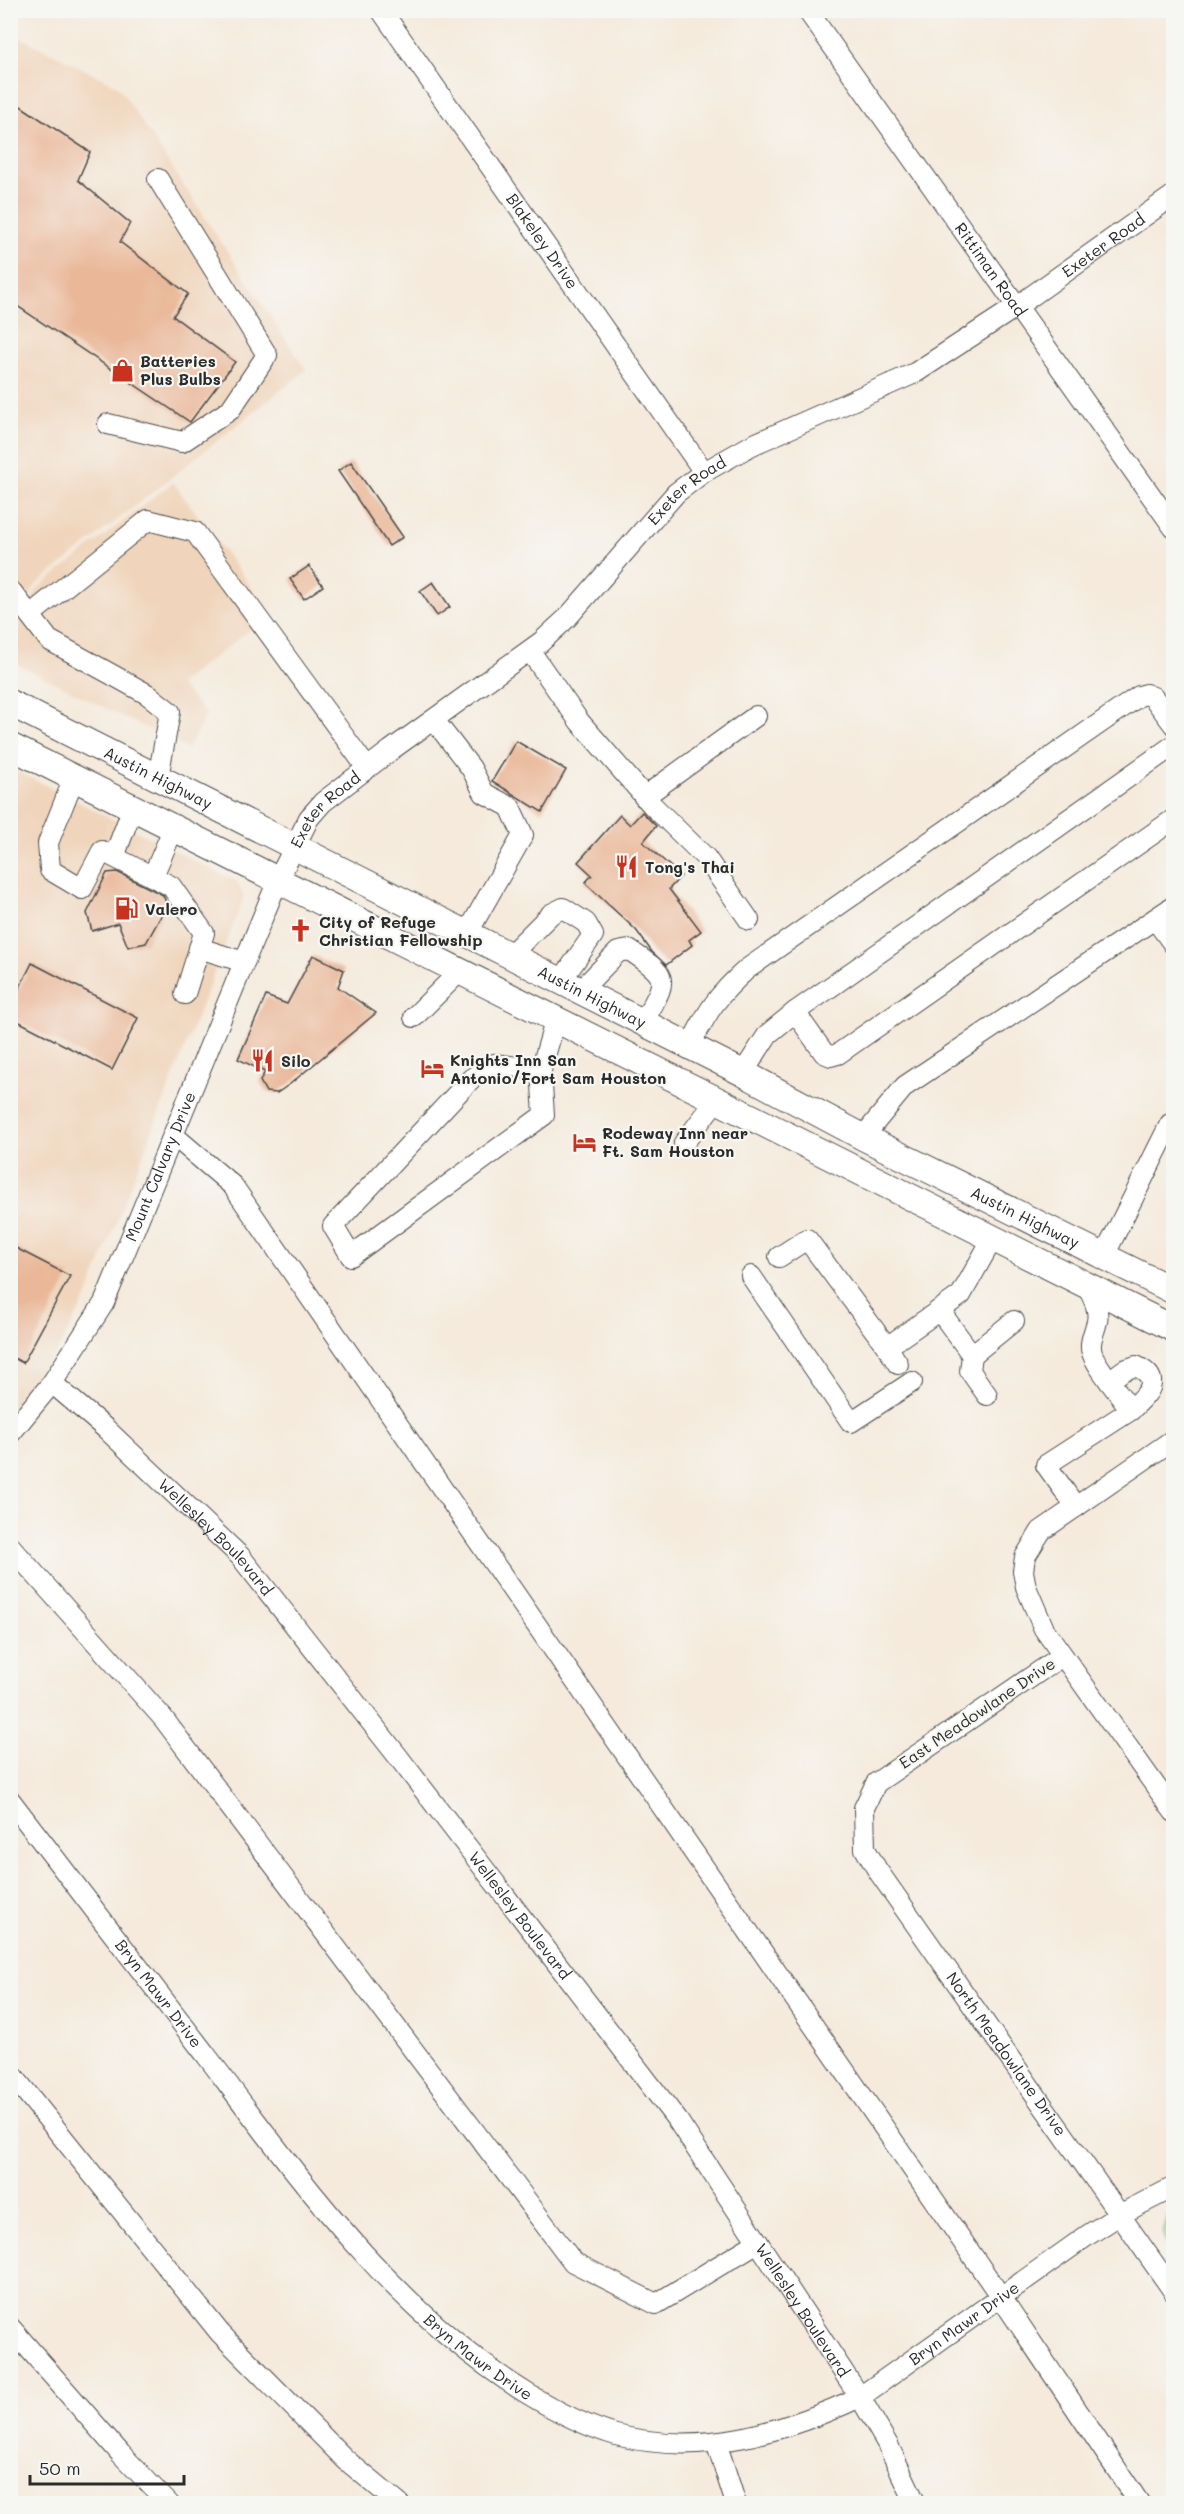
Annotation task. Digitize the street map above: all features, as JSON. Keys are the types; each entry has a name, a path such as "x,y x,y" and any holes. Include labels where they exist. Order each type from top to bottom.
{"main road":[{"name":"Austin Highway","path":"10,703 1173,1292"},
{"name":"Austin Highway","path":"10,746 461,970 1173,1329"}],"street":[{"name":"Blakeley Drive","path":"381,10 704,471"},
{"name":"Rittiman Road","path":"807,10 1173,528"},
{"path":"108,424 182,442 230,410 267,355 158,179"},
{"name":"Exeter Road","path":"278,880 309,818 323,802 530,651 567,618 676,493 704,471 752,445 915,373 1016,307 1173,195"},
{"path":"30,615 148,520 195,532 367,768"},
{"path":"10,593 12,592 49,640 147,694 170,712 158,778"},
{"path":"530,651 579,721 644,797 706,858 749,920"},
{"path":"690,1046 707,1011 722,992 747,969 1139,696 1146,694 1154,697 1173,725"},
{"path":"644,797 756,716"},
{"path":"434,720 471,768 484,793 510,807 523,835 467,934"},
{"path":"743,1073 768,1034 795,1012 1173,745"},
{"path":"74,778 48,843 50,870 82,889 102,851 171,886 204,933 185,994"},
{"path":"114,857 132,807"},
{"path":"795,1012 824,1053 831,1056 838,1054 1173,819"},
{"path":"153,876 174,827"},
{"name":"Mount Calvary Drive","path":"10,1434 52,1383 104,1303 278,880"},
{"path":"863,1137 905,1086 1173,906"},
{"path":"510,955 551,914 563,908 586,923 593,935 570,986"},
{"path":"1155,919 1173,945"},
{"path":"199,948 244,962"},
{"path":"570,986 618,952 629,950 655,968 662,977 663,984 643,1023"},
{"path":"414,1017 461,970"},
{"path":"541,1070 494,1064 471,1079 333,1226 351,1256 544,1115 541,1070 556,1018"},
{"path":"684,1143 717,1099"},
{"path":"1104,1256 1170,1124"},
{"path":"173,1135 233,1186 1001,2297 1140,2504"},
{"path":"886,1347 961,1295 993,1238"},
{"path":"780,1257 807,1239 898,1364"},
{"path":"751,1276 851,1422 912,1382"},
{"path":"1087,1286 1097,1306 1097,1323 1092,1335 1090,1350 1109,1381 1131,1410"},
{"path":"939,1310 972,1354 970,1371 987,1395"},
{"path":"972,1354 1014,1320"},
{"path":"1076,1507 1046,1465 1131,1410 1151,1387 1150,1377 1145,1370 1136,1366 1109,1381"},
{"name":"Wellesley Boulevard","path":"52,1383 105,1428 240,1556 403,1763 678,2121 860,2397 888,2445 916,2504"},
{"name":"East Meadowlane Drive","path":"864,1808 876,1783 882,1778 1062,1656 1035,1610 1023,1571 1025,1557 1041,1531 1173,1439"},
{"path":"10,1546 163,1718 573,2262 656,2304 758,2242"},
{"path":"1062,1656 1173,1812"},
{"name":"Bryn Mawr Drive","path":"10,1800 315,2196 353,2242 447,2336 491,2371 561,2414 588,2426 645,2440 674,2444 716,2442 755,2436 797,2424 860,2397 1121,2214 1173,2187"},
{"name":"North Meadowlane Drive","path":"864,1808 865,1850 878,1871 1121,2214 1173,2292"},
{"path":"10,2072 220,2333 346,2460 399,2504"},
{"path":"10,2327 120,2454 169,2504"},
{"path":"716,2442 736,2504"}],"shaded area":[{"path":"11,33 118,86 306,370 36,585 11,630"},
{"path":"173,482 271,614 179,684 206,714 188,749 11,661 10,639 38,588"},
{"path":"11,768 237,882 244,897 87,1297 54,1357 11,1410"}],"green space":[{"path":"1173,2208 1173,2263 1163,2234 1170,2210"}],"building":[{"path":"10,99 90,152 78,180 130,223 120,242 188,294 173,316 235,362 190,422 10,301"},
{"path":"351,462 403,537 389,546 338,471"},
{"path":"309,566 323,586 304,599 290,579"},
{"path":"433,582 450,607 437,616 420,591"},
{"path":"516,741 566,770 542,812 492,781"},
{"path":"642,812 656,826 643,842 681,876 669,889 701,931 689,940 692,945 666,965 652,952 636,930 585,883 592,875 578,862 620,815 630,825"},
{"name":"Valero","path":"117,872 163,895 167,905 146,943 128,947 118,923 92,931 87,913 107,873"},
{"path":"313,955 344,970 338,987 376,1013 290,1084 277,1093 266,1092 260,1081 265,1072 238,1059 266,996 287,1004"},
{"path":"32,963 138,1018 112,1070 10,1017 10,1007"},
{"path":"10,1245 70,1276 23,1363 10,1356"}],"place":[{"name":"Batteries Plus Bulbs","path":"122,370"},
{"name":"Tong's Thai","path":"627,867"},
{"name":"Valero","path":"127,909"},
{"name":"City of Refuge Christian Fellowship","path":"301,931"},
{"name":"Silo","path":"263,1061"},
{"name":"Knights Inn San Antonio/Fort Sam Houston","path":"432,1069"},
{"name":"Rodeway Inn near Ft. Sam Houston","path":"584,1142"}]}
